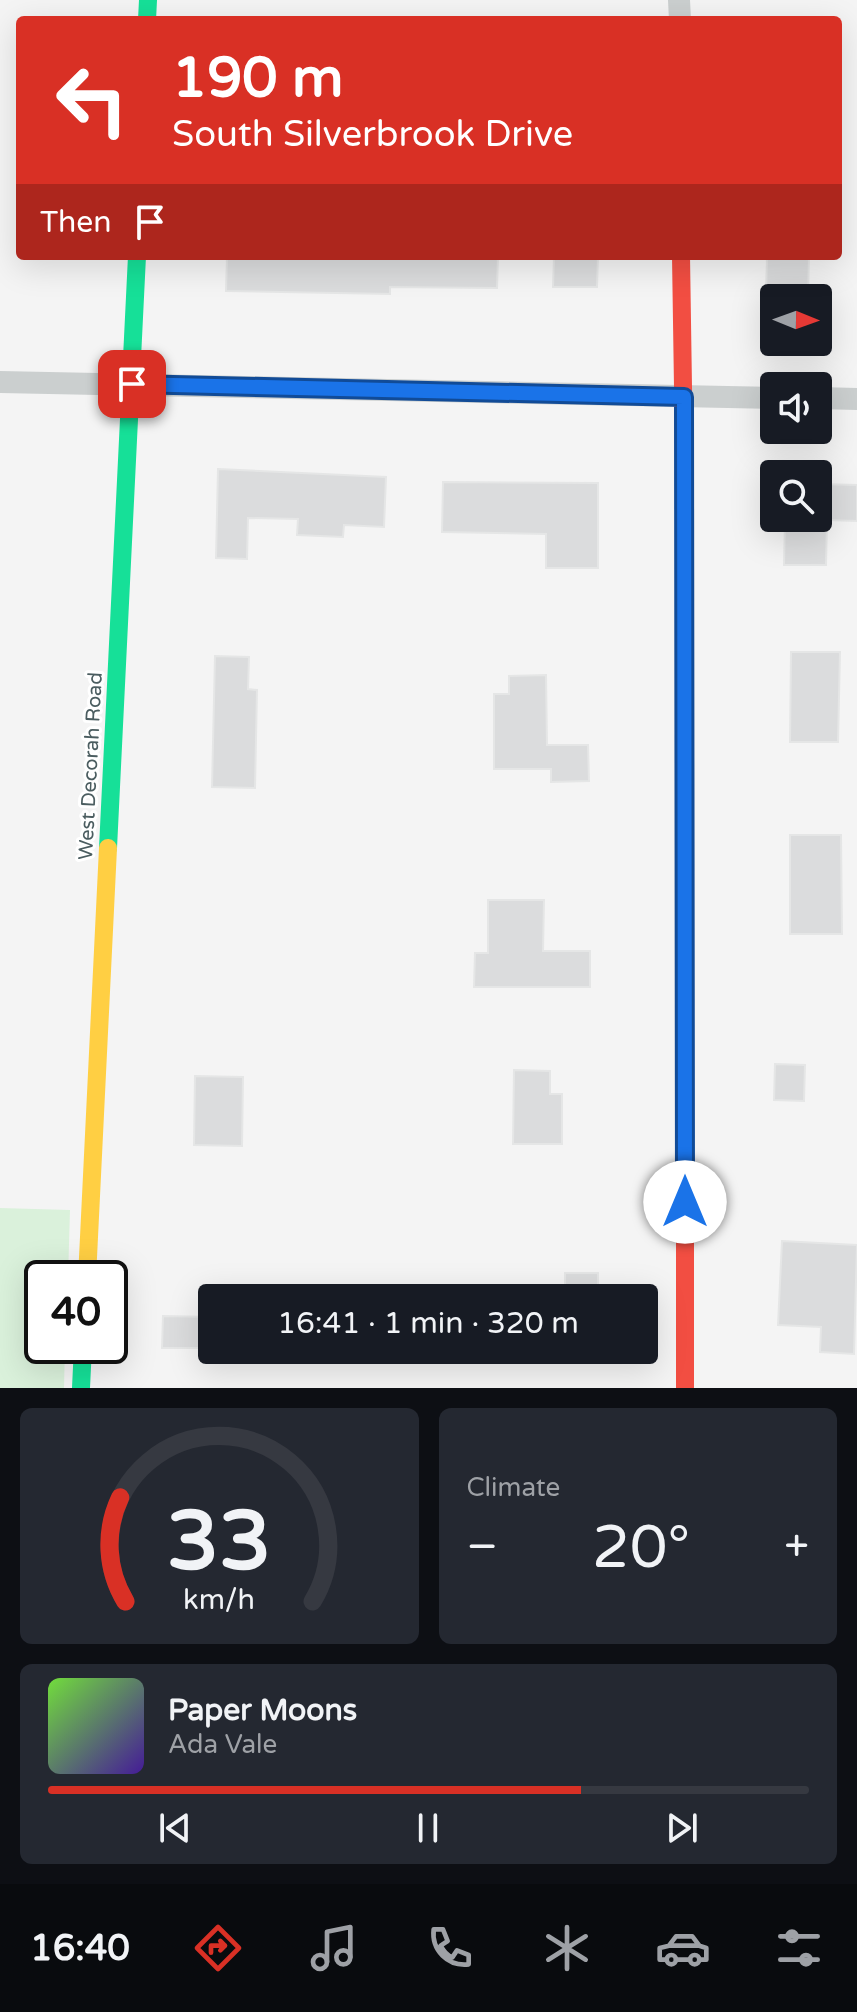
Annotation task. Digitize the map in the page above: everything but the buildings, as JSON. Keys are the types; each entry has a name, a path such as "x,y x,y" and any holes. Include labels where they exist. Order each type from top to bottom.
{"street":[{"name":"West Decorah Road","path":"88,1260 137,260"},
{"path":"681,260 684,397 685,1388"},
{"path":"0,382 760,398"},
{"path":"832,398 857,399"},
{"path":"81,1388 82,1364"}],"green space":[{"path":"0,1208 70,1210 69,1260 24,1260 24,1364 65,1364 64,1388 0,1388"}],"traffic: fast":[{"path":"147,16 148,0"},
{"path":"108,848 137,260"},
{"path":"684,453 685,1144"},
{"path":"81,1388 82,1364"}],"traffic: slow":[{"path":"88,1260 108,848"}],"traffic: jam":[{"path":"681,260 684,453"},
{"path":"685,1144 685,1388"}],"route":[{"path":"132,384 684,397 685,1202"}]}
